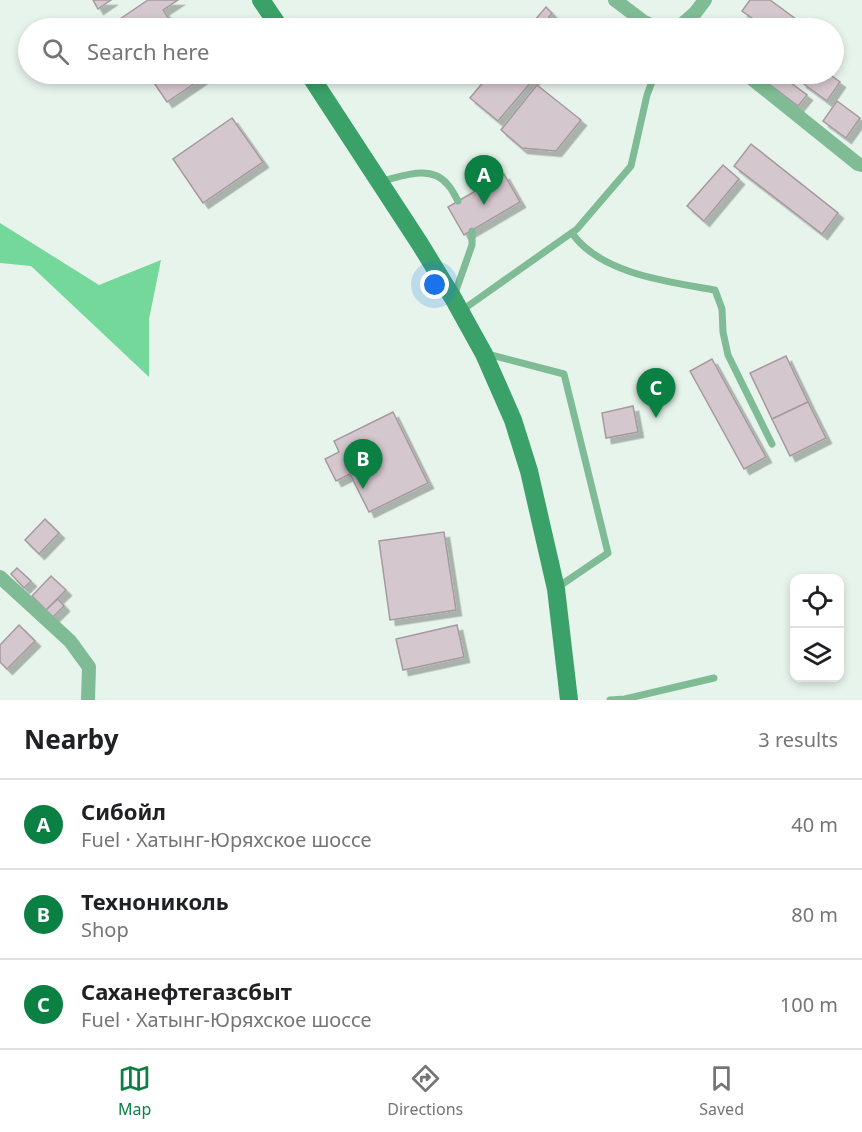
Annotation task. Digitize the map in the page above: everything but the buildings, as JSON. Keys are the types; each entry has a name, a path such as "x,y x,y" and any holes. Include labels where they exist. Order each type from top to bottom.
{"main road":[{"path":"261,0 273,18"},
{"path":"315,84 457,305 484,354 513,420 529,471 556,589 567,695"}],"street":[{"path":"615,0 639,18"},
{"path":"689,18 705,0"},
{"path":"758,84 858,165 862,165"},
{"path":"0,577 70,641 88,667 88,700"}],"lane":[{"path":"457,305 578,229 632,166 651,84"},
{"path":"379,182 421,172 439,176 448,184 458,201"},
{"path":"457,305 472,245 472,231"},
{"path":"572,233 577,241 602,258 631,273 715,290 722,309 723,333 728,356 772,444"},
{"path":"484,354 564,374 608,553 556,589"},
{"path":"610,700 626,699 714,678"}],"shaded area":[{"path":"0,223 99,285 161,260 149,319 149,377 31,266 0,263"}],"place":[{"name":"Сибойл","path":"484,205"},
{"name":"Саханефтегазсбыт","path":"656,418"},
{"name":"Технониколь","path":"363,489"}]}
